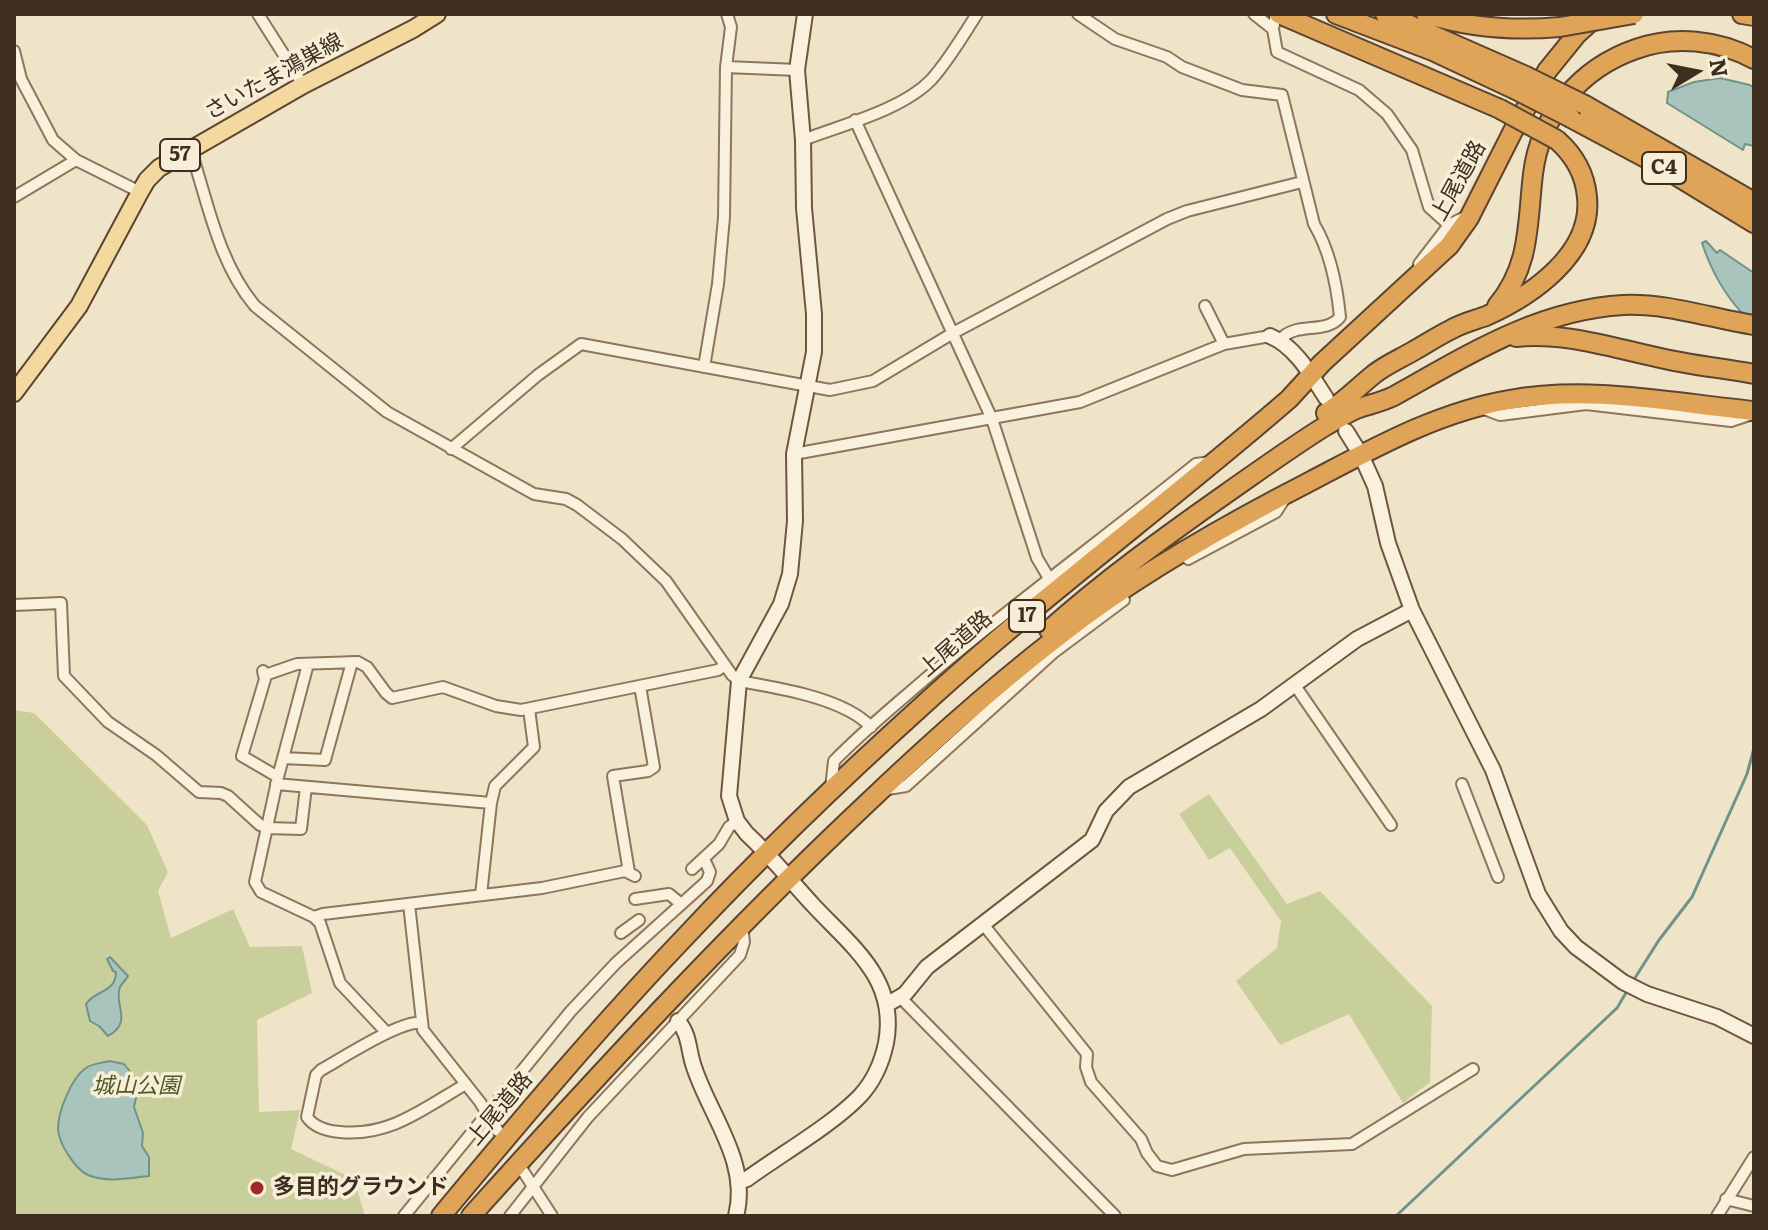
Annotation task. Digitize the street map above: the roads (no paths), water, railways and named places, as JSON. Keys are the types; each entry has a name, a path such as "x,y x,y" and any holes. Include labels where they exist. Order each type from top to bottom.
{"highway":[{"name":"C4","path":"1336,14 1520,83"},
{"name":"C4","path":"1385,14 1754,202"},
{"path":"1426,14 1502,29 1560,27 1636,14"},
{"name":"上尾道路","path":"441,1216 634,991 831,790 925,703 1062,585 1289,399 1365,322 1449,246 1471,215 1547,71 1577,34 1599,14"},
{"path":"1742,14 1754,16"},
{"path":"925,703 1220,485 1350,398 1375,373 1454,328 1524,296 1566,258 1581,232 1588,210 1586,189 1579,167 1557,140 1500,109 1280,19"},
{"path":"1486,316 1513,284 1525,252 1534,172 1542,139 1559,105 1583,78 1625,53 1656,43 1711,43 1754,59"},
{"name":"C4","path":"1578,111 1754,223"},
{"path":"920,753 1091,593 1170,533 1357,408 1383,402 1473,351 1543,320 1622,305 1678,308 1754,325"},
{"path":"1501,339 1537,335 1575,338 1659,358 1751,374"},
{"name":"17","path":"471,1216 741,924 920,753 1087,615 1200,540 1422,425 1479,407 1530,396 1584,393 1754,412"}],"main road":[{"name":"さいたま鴻巣線","path":"14,393 86,295 140,192 159,168 303,85 437,14"}],"street":[{"path":"258,14 303,85"},
{"path":"704,367 718,284 724,217 726,67 731,27 727,14"},
{"path":"805,14 797,70 814,352 794,454 795,521 790,574 781,604 739,681 729,796 731,808 737,821 868,964 894,1001 1115,1216"},
{"path":"803,140 903,101 929,82 948,60 977,14"},
{"path":"794,454 1080,402 1224,344 1275,338 1290,330 1332,324 1340,317 1330,264 1302,182 1282,95 1242,90 1182,67 1167,57 1115,39 1078,14"},
{"path":"1254,14 1280,19 1277,52 1359,90 1387,114 1412,150 1429,207 1449,225"},
{"path":"14,51 21,79 53,140 76,160 140,192"},
{"path":"726,67 797,70"},
{"path":"855,120 992,419 1037,558 1050,580"},
{"path":"190,148 222,251 242,291 255,306 387,412 534,494 566,499 622,539 666,581 739,681 829,703 857,715 871,727"},
{"path":"14,197 76,160"},
{"path":"451,449 538,375 581,344 830,390 873,381 953,333 1167,219 1187,211 1302,182"},
{"path":"1410,284 1415,269 1449,225 1471,215"},
{"path":"1205,306 1224,344"},
{"path":"1275,338 1312,375 1326,398"},
{"path":"1346,431 1375,486 1391,554 1412,610 1493,770 1538,894 1561,931 1576,947 1623,982 1647,994 1717,1017 1754,1036"},
{"path":"831,790 834,761 988,626 1196,464 1214,462"},
{"path":"881,790 906,786 1051,655 1171,567 1276,512 1287,493"},
{"path":"14,605 61,603 64,676 108,722 156,755 199,792 228,796 267,828 301,829 306,787"},
{"path":"738,1182 747,1179 838,1115 861,1095 883,1060 894,1001 927,967 1092,840 1113,802 1129,787 1225,731 1357,639 1412,610"},
{"path":"283,758 325,760 352,662"},
{"path":"491,803 306,787 277,780 242,756 264,673 297,664 361,663 392,698 443,687 509,710 529,709 718,670 725,665"},
{"path":"308,664 277,780 255,882 261,892 314,917 323,928 340,983 387,1033"},
{"path":"1294,684 1391,825"},
{"path":"314,917 632,874 613,776 648,771 654,767 640,686"},
{"path":"481,895 491,803 498,782 534,747 529,709"},
{"path":"1462,784 1498,877"},
{"path":"692,869 719,844 729,827 737,821"},
{"path":"404,1216 577,1005 616,963 710,876 704,859"},
{"path":"635,899 669,894 680,903"},
{"path":"409,904 423,1030 498,1131"},
{"path":"621,933 639,920"},
{"path":"510,1216 588,1117 740,955 744,942 741,924"},
{"path":"983,924 1087,1054 1086,1067 1091,1082 1141,1139 1157,1166 1172,1170 1244,1149 1352,1144 1473,1069"},
{"path":"678,1021 688,1035 694,1067 734,1159 738,1182 736,1216"},
{"path":"421,1023 414,1022 387,1033 321,1070 316,1075 307,1117 329,1131 379,1131 466,1084"},
{"path":"1717,1216 1754,1157"},
{"path":"523,1171 552,1216"},
{"path":"1726,1199 1754,1206"}],"water":[{"path":"1720,78 1754,88 1754,146 1745,144 1743,150 1667,103 1668,92 1694,82"},
{"path":"1706,241 1717,253 1720,250 1754,273 1754,315 1743,314 1724,289 1702,243"},
{"path":"110,957 128,976 120,987 120,1025 108,1036 90,1021 86,1004 113,984 116,972 107,959"},
{"path":"109,1061 124,1064 135,1078 137,1093 134,1107 143,1133 142,1146 149,1157 149,1176 110,1179 88,1175 73,1162 61,1142 59,1122 71,1087 86,1068"}],"waterway":[{"path":"1633,981 1692,897 1747,774 1754,748"},
{"path":"1396,1216 1617,1008 1627,991"}],"place":[{"name":"多目的グラウンド","path":"257,1188"}],"park label":[{"name":"城山公園","path":"136,1087"}]}
